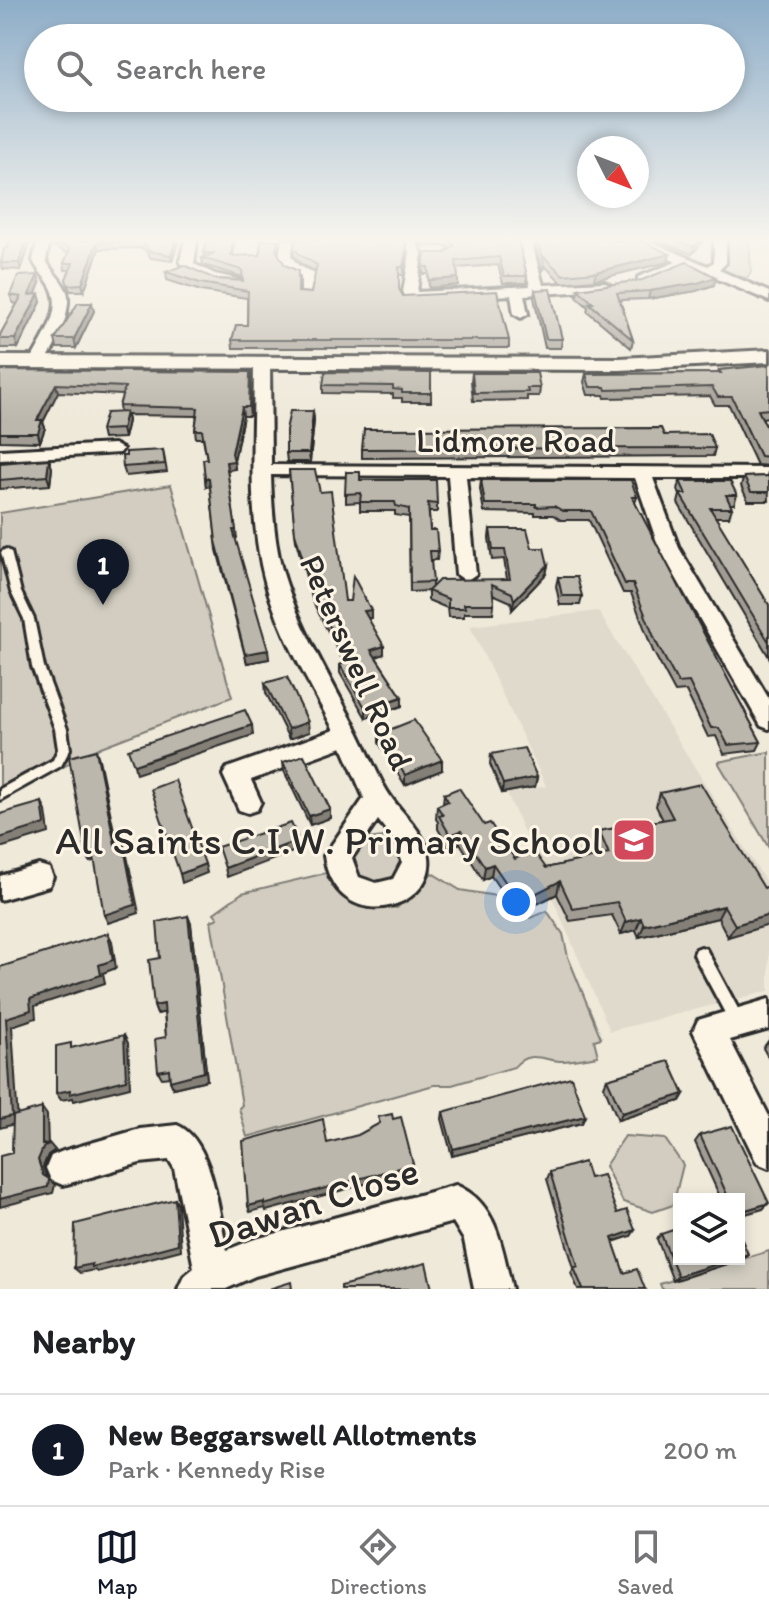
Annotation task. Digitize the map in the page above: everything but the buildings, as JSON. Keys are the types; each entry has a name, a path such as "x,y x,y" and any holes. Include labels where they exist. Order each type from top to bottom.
{"main road":[{"path":"0,362 642,364 769,356"}],"street":[{"path":"38,362 61,311 62,300"},
{"path":"519,300 521,314"},
{"name":"Peterswell Road","path":"262,363 265,532 276,586 378,799"},
{"path":"0,455 114,449"},
{"name":"Lidmore Road","path":"264,470 769,473"},
{"path":"642,472 669,548 769,720"},
{"path":"457,473 466,574"},
{"path":"248,802 236,775 348,735"},
{"path":"0,888 39,877"},
{"path":"754,1019 709,1031 769,1151"},
{"path":"63,1168 140,1146 177,1142 190,1162 205,1282"},
{"name":"Dawan Close","path":"205,1282 252,1258 456,1203 467,1207 474,1218 493,1289"}],"lane":[{"path":"0,795 57,763 64,749 61,729 38,667 29,619 16,592 6,552"},
{"path":"701,954 754,1019"}],"shaded area":[{"path":"171,485 232,697 101,747 0,800 0,513"},
{"name":"All Saints C.I.W. Primary School","path":"598,611 769,887 769,991 610,1031 507,793 546,786 470,626"},
{"path":"769,752 769,848 718,762"},
{"path":"385,837 400,846 406,860 401,876 386,886 353,877 347,862 353,850 366,840"},
{"path":"326,873 358,902 397,908 432,873 460,890 496,896 530,918 547,911 563,934 568,957 601,1038 594,1040 598,1056 564,1061 526,1058 514,1067 452,1085 434,1085 247,1137 239,1108 242,1105 211,921 218,918 214,913 242,893"},
{"path":"625,1136 665,1139 683,1165 676,1193 673,1193 673,1205 653,1212 623,1202 605,1166"},
{"path":"769,1251 769,1289 662,1289 660,1284 723,1265 745,1265 745,1258"}],"place":[{"name":"New Beggarswell Allotments","path":"103,605"},
{"name":"All Saints C.I.W. Primary School","path":"634,840"}]}
